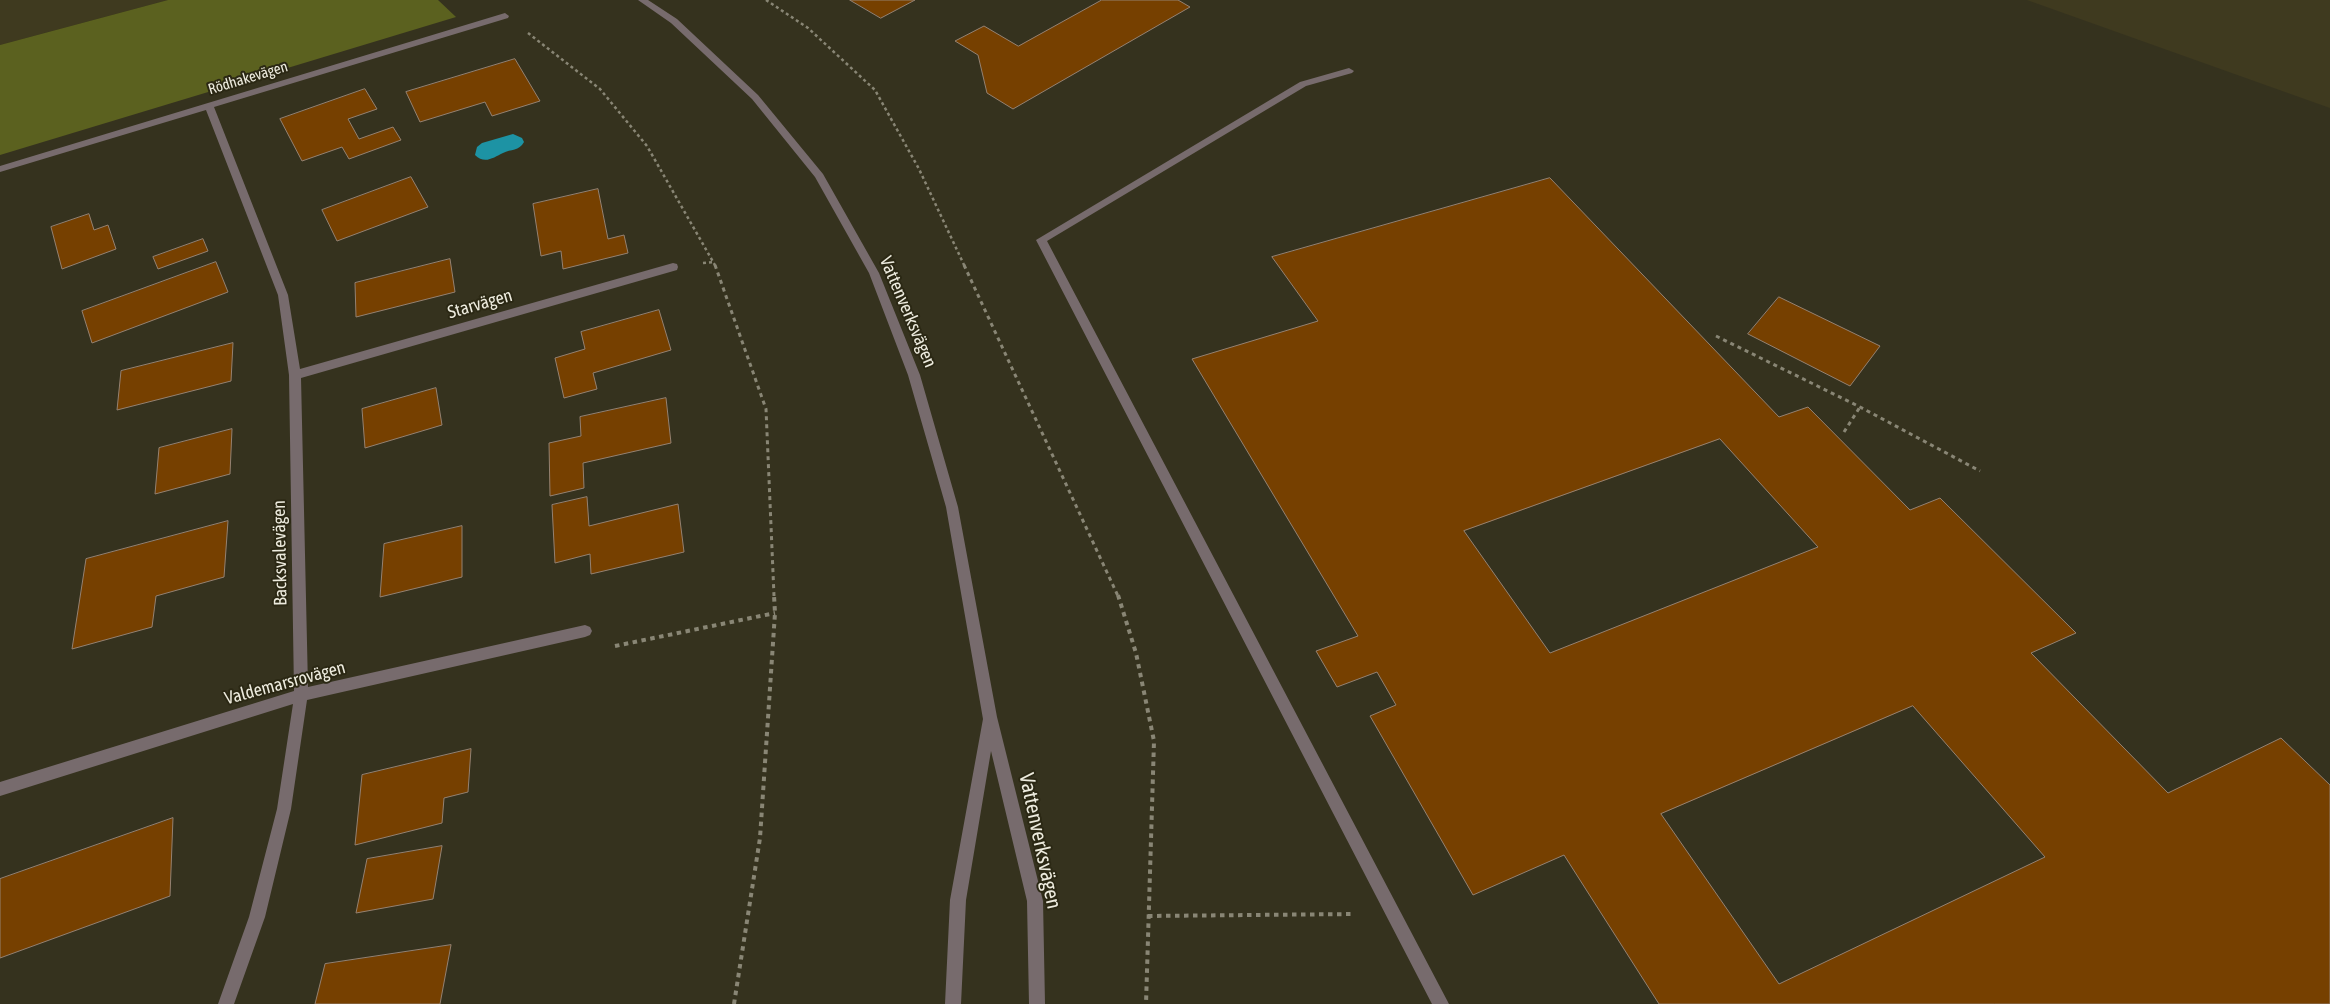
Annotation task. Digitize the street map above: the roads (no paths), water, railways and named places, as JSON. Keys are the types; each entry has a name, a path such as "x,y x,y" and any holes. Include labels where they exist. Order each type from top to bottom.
{"street":[{"name":"Vattenverksvägen","path":"642,0 674,21 755,97 819,176 874,273 914,375 952,507 990,717 1035,901 1037,1004"},
{"name":"Rödhakevägen","path":"0,169 505,16"},
{"path":"1349,71 1303,84 1041,240 1441,1004"},
{"name":"Backsvalevägen","path":"209,106 283,295 295,375 301,695 284,810 257,917 226,1004"},
{"name":"Starvägen","path":"295,375 674,267"},
{"name":"Valdemarsrovägen","path":"0,789 301,695 585,631"},
{"name":"Vattenverksvägen","path":"953,1004 958,900 990,717"}],"water":[{"path":"513,134 522,138 524,142 522,145 486,160 475,155 477,147 482,143"}]}
